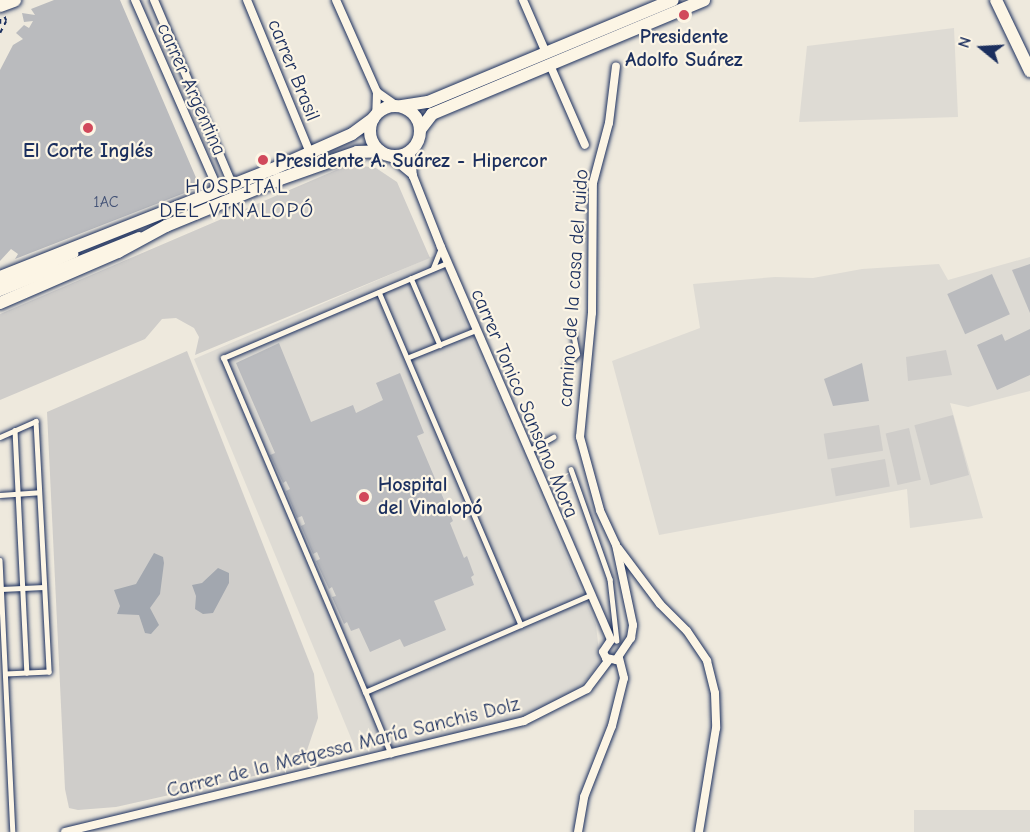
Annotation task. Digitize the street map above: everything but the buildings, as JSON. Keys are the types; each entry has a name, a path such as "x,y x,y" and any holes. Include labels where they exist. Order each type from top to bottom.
{"main road":[{"path":"2,10 14,0"},
{"path":"0,303 118,252 166,226 357,152 383,152 401,156 411,150 420,130 432,114 673,0"},
{"path":"0,277 99,236 148,221 310,153 358,131 385,108 420,104 704,0"},
{"path":"996,0 1030,71"},
{"path":"399,106 415,116 420,130"},
{"path":"374,117 370,135 383,152"}],"street":[{"name":"carrer Argentina","path":"135,0 219,191"},
{"name":"carrer Argentina","path":"154,0 233,186"},
{"name":"carrer Brasil","path":"247,0 310,153"},
{"path":"336,0 377,92 374,117"},
{"path":"524,0 585,145"},
{"name":"camino de la casa del ruido","path":"616,66 609,123 592,183 592,313 580,437 600,510 616,545"},
{"path":"377,92 399,106"},
{"name":"carrer Tonico Sansano Mora","path":"411,150 413,176 447,263 590,596 614,641 623,649"},
{"name":"carrer Tonico Sansano Mora","path":"383,152 413,176"},
{"path":"0,286 148,221"},
{"path":"0,292 166,226"},
{"path":"578,832 584,797 612,726 624,678 619,658 633,625 616,545"},
{"path":"616,545 660,604 687,631 707,661 715,693 716,728 699,832"},
{"path":"614,641 603,648 609,660 619,658"},
{"name":"Carrer de la Metgessa María Sanchis Dolz","path":"65,832 524,722 587,689 609,660"}],"lane":[{"path":"433,268 441,247"},
{"path":"391,755 223,358 447,263"},
{"path":"411,278 440,345"},
{"path":"379,292 409,357 521,625"},
{"path":"409,357 476,330"},
{"path":"567,364 577,354 573,333"},
{"path":"0,437 36,420 49,672 6,674"},
{"path":"15,430 27,673"},
{"path":"528,451 553,437"},
{"path":"571,469 610,579 614,641"},
{"path":"0,495 39,492"},
{"path":"0,560 13,832"},
{"path":"2,589 44,587"},
{"path":"365,692 590,596"}],"path":[{"path":"0,33 6,21 2,10"},
{"path":"0,16 0,24"}],"shaded area":[{"path":"954,28 958,117 799,122 807,46"},
{"path":"350,164 376,168 397,182 430,258 195,355 199,337 194,328 176,318 162,319 145,339 0,400 0,314"},
{"path":"436,255 596,625 600,661 590,676 572,694 521,718 394,749 356,750 194,359"},
{"path":"1030,257 1030,391 968,407 950,403 983,518 910,528 907,489 659,535 612,361 700,328 693,284 775,277 813,278 862,269 939,264 948,280"},
{"path":"946,350 952,375 908,381 906,357"},
{"path":"187,351 314,674 318,718 302,765 116,807 78,810 69,808 65,789 47,412"},
{"path":"953,415 969,475 930,485 914,425"},
{"path":"879,425 883,451 828,459 824,434"},
{"path":"909,428 921,480 898,485 886,433"},
{"path":"885,459 890,487 836,496 831,469"},
{"path":"154,553 163,557 164,563 160,594 150,608 159,625 151,634 145,633 139,615 117,614 120,606 114,590 136,584"},
{"path":"218,568 229,573 229,583 213,613 203,614 195,609 196,596 192,585 202,583"},
{"path":"914,810 1030,810 1030,832 914,832"}],"place":[{"name":"Presidente Adolfo Suárez","path":"684,15"},
{"name":"El Corte Inglés","path":"88,128"},
{"name":"Presidente A. Suárez - Hipercor","path":"263,160"},
{"name":"Hospital del Vinalopó","path":"364,497"}],"district":[{"name":"HOSPITAL DEL VINALOPÓ","path":"237,198"}]}
